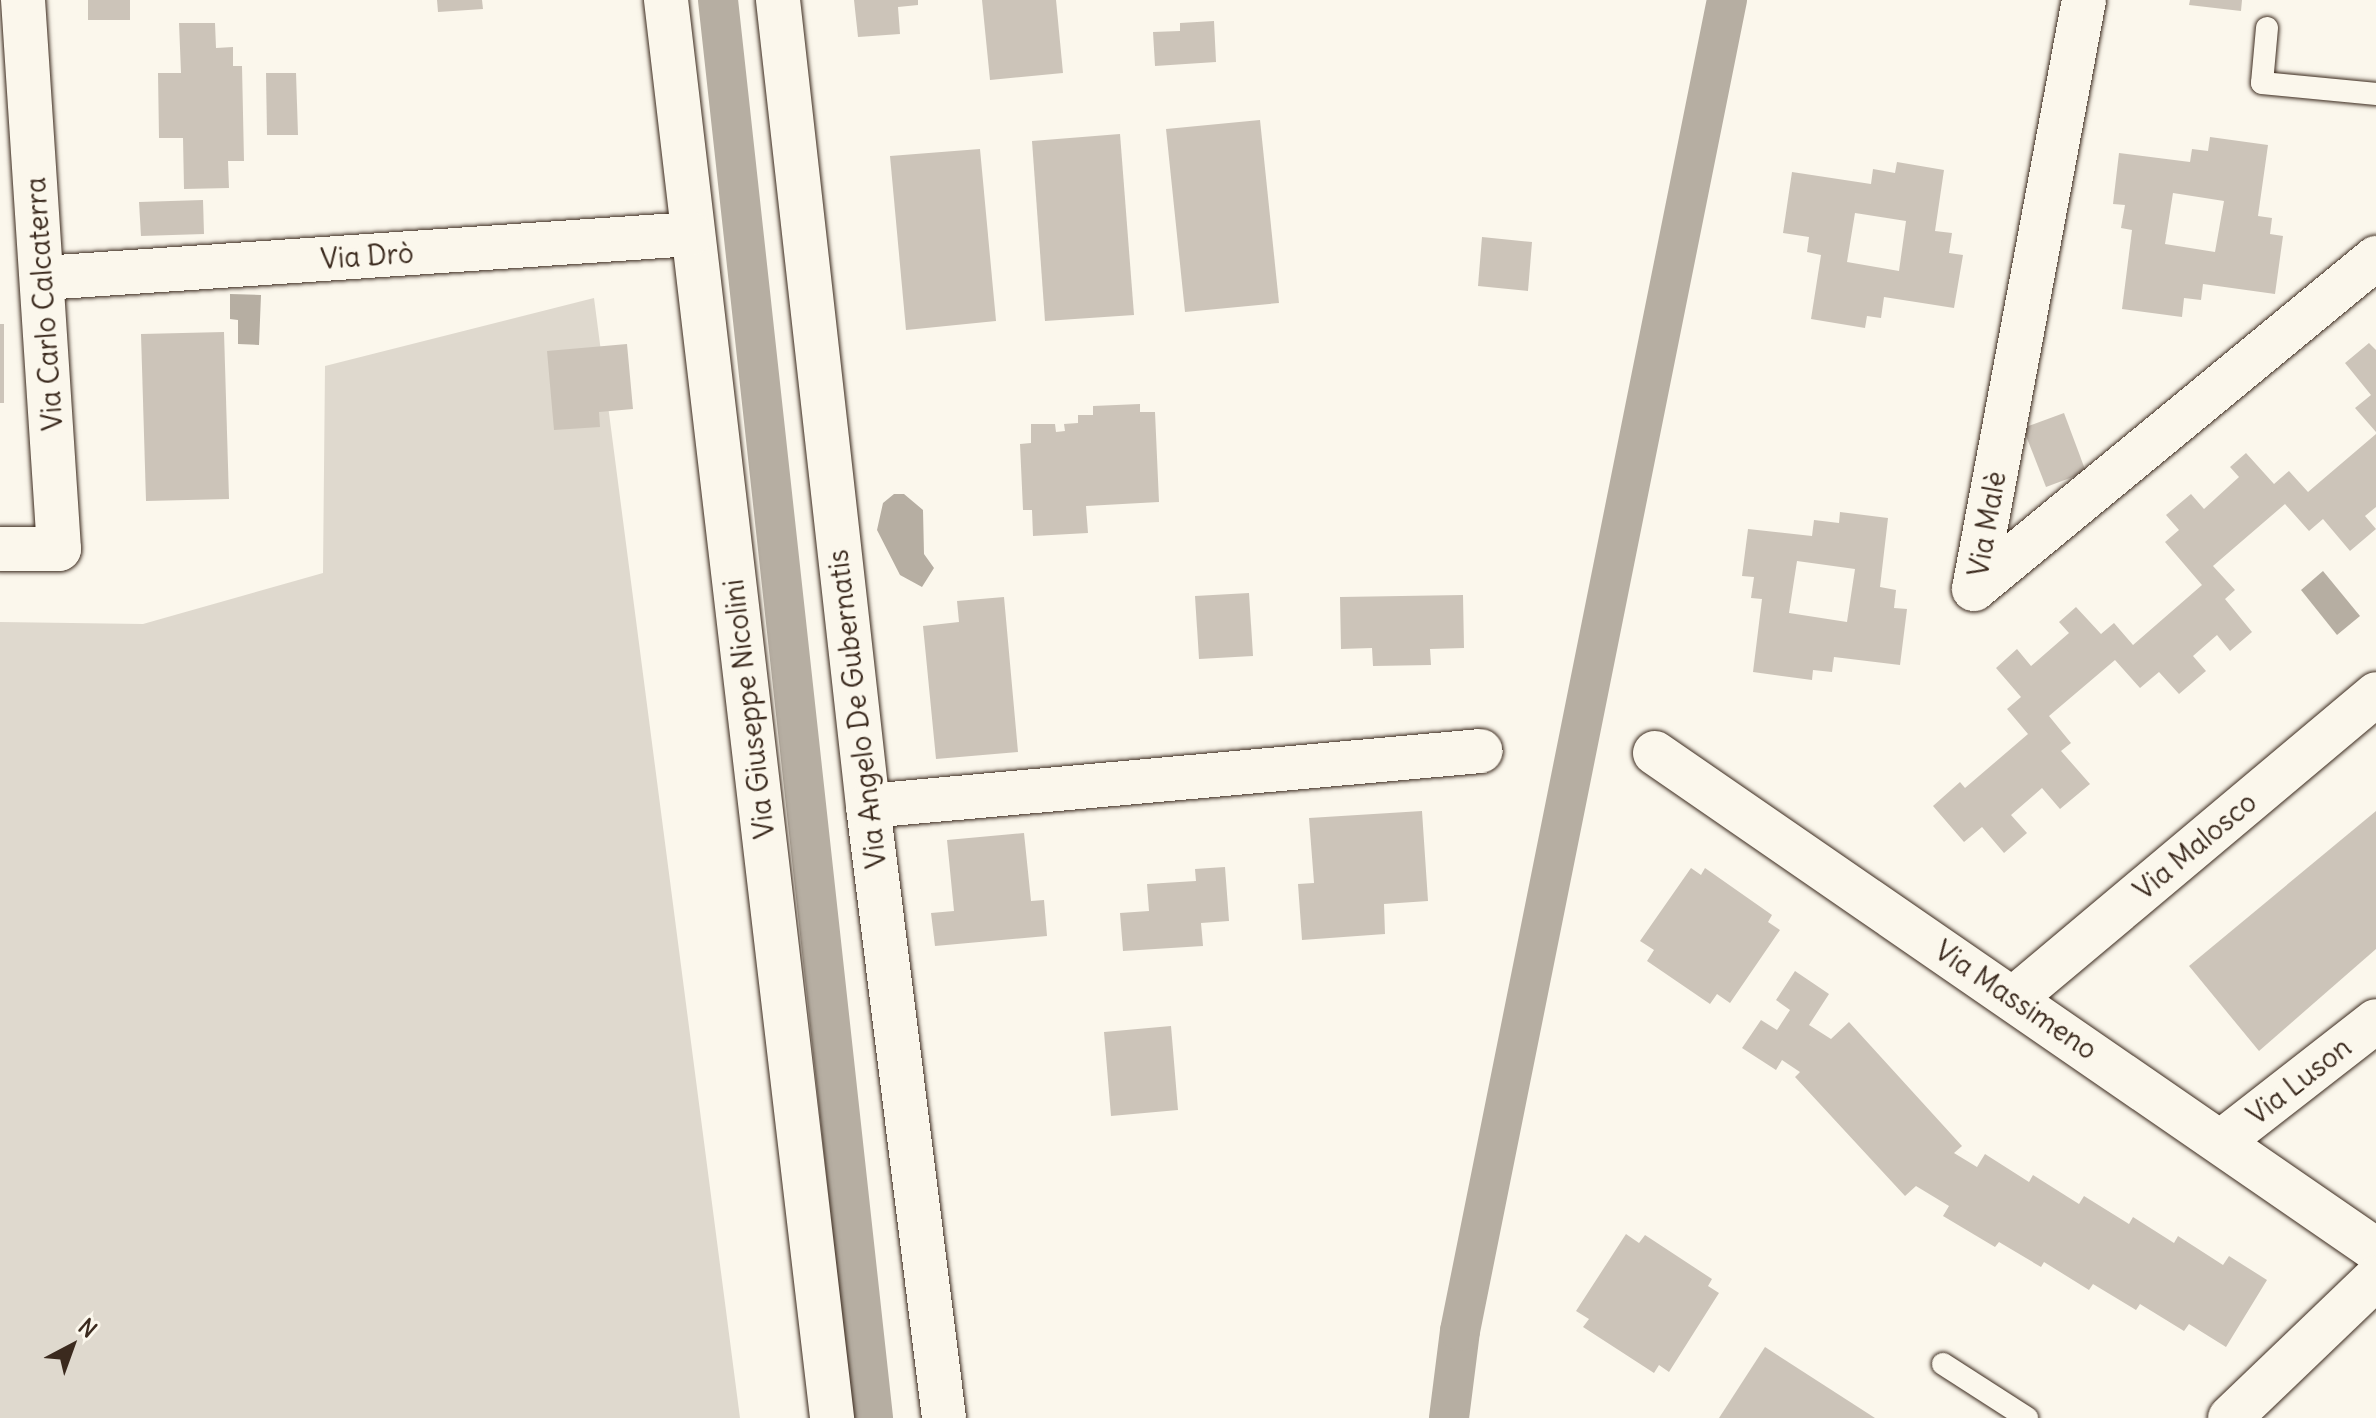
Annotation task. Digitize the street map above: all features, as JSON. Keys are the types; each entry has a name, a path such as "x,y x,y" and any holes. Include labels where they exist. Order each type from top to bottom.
{"street":[{"name":"Via Carlo Calcaterra","path":"0,549 59,549 23,0"},
{"name":"Via Giuseppe Nicolini","path":"666,0 832,1418"},
{"name":"Via Angelo De Gubernatis","path":"778,0 868,806 944,1418"},
{"name":"Via Malè","path":"2084,0 1974,589 2376,258"},
{"name":"Via Drò","path":"43,278 691,234"},
{"name":"Via Malosco","path":"2013,999 2376,694"},
{"path":"868,806 1481,751"},
{"name":"Via Massimeno","path":"1655,753 2376,1250"},
{"name":"Via Luson","path":"2222,1141 2376,1021"},
{"path":"2230,1418 2376,1278"}],"lane":[{"path":"2267,28 2262,83 2376,94"},
{"path":"1943,1364 2027,1418"}],"shaded area":[{"path":"230,294 261,295 259,345 238,344 238,320 230,319"},
{"path":"594,298 740,1418 0,1418 0,622 143,624 323,573 325,366"},
{"path":"894,494 904,494 923,510 924,554 934,568 922,587 900,575 877,530 883,503"},
{"path":"2323,571 2360,616 2337,635 2301,590"}],"building":[{"path":"88,0 130,0 130,20 88,20"},
{"path":"437,0 482,0 483,9 438,12"},
{"path":"854,0 918,0 918,5 898,7 900,34 858,37"},
{"path":"982,0 1056,0 1063,73 990,80"},
{"path":"2190,0 2242,0 2241,11 2189,5"},
{"path":"1214,21 1216,62 1155,66 1153,32 1180,31 1180,23"},
{"path":"179,23 215,23 216,48 233,47 233,66 242,66 244,161 228,161 229,188 184,189 183,138 159,138 158,73 181,73"},
{"path":"266,73 296,73 298,135 267,135"},
{"path":"1260,120 1279,303 1185,312 1166,129"},
{"path":"1120,134 1134,315 1045,321 1032,141"},
{"path":"2210,137 2268,145 2258,216 2272,218 2270,234 2283,236 2275,294 2203,284 2201,300 2184,298 2182,317 2122,309 2132,230 2121,228 2125,205 2113,204 2119,153 2190,162 2192,149 2208,151","holes":["2173,193 2224,201 2215,252 2165,244"]},
{"path":"980,149 996,321 906,330 890,156"},
{"path":"1897,162 1944,170 1935,231 1952,233 1949,253 1963,255 1954,308 1884,297 1881,318 1867,316 1865,328 1811,319 1821,255 1807,252 1809,237 1783,233 1792,172 1871,184 1873,169 1895,173","holes":["1855,213 1906,221 1899,271 1847,262"]},
{"path":"203,200 204,234 141,236 139,202"},
{"path":"1482,237 1532,242 1528,291 1478,286"},
{"path":"0,324 4,324 4,403 0,403"},
{"path":"224,332 229,499 146,501 141,334"},
{"path":"2369,343 2376,350 2376,432 2355,408 2371,395 2345,363"},
{"path":"627,344 633,409 599,412 600,427 554,430 547,351"},
{"path":"1140,404 1140,412 1155,412 1159,502 1086,506 1088,533 1033,536 1032,510 1023,510 1020,444 1031,443 1031,424 1055,424 1056,432 1065,431 1064,424 1078,423 1078,415 1093,415 1093,406"},
{"path":"2064,413 2086,472 2046,487 2023,428"},
{"path":"2376,434 2376,507 2365,516 2376,529 2350,551 2323,519 2309,531 2285,504 2213,566 2235,590 2225,599 2252,632 2230,651 2217,635 2193,656 2206,671 2179,694 2159,672 2140,688 2115,660 2049,716 2071,743 2061,751 2090,784 2060,809 2042,788 2011,815 2027,833 2004,853 1982,827 1964,842 1933,806 1960,782 1965,788 2028,734 2007,709 2021,697 1996,668 2017,649 2031,666 2069,633 2059,622 2076,607 2101,634 2114,623 2133,645 2202,585 2165,542 2179,530 2166,515 2191,494 2204,509 2239,477 2230,467 2246,453 2274,484 2289,471 2308,492"},
{"path":"1840,512 1888,518 1880,587 1896,590 1894,608 1907,609 1900,665 1834,657 1832,672 1813,670 1812,680 1753,672 1762,599 1751,598 1754,577 1742,576 1748,529 1812,536 1814,520 1839,523","holes":["1797,561 1855,569 1847,622 1789,613"]},
{"path":"1249,593 1253,656 1199,659 1195,596"},
{"path":"1463,595 1464,648 1430,649 1431,665 1373,666 1372,648 1341,649 1340,597"},
{"path":"1004,597 1018,752 936,759 923,626 959,622 957,601"},
{"path":"1422,811 1428,901 1384,904 1385,934 1302,940 1298,884 1314,883 1309,818"},
{"path":"2376,811 2376,949 2259,1051 2189,966"},
{"path":"1024,833 1031,901 1044,900 1047,936 935,946 931,913 954,911 947,840"},
{"path":"1225,867 1229,921 1201,923 1203,946 1123,951 1120,913 1149,911 1147,884 1196,881 1195,869"},
{"path":"1691,868 1701,875 1705,868 1772,915 1768,922 1780,930 1730,1003 1717,994 1710,1004 1647,961 1654,950 1640,941"},
{"path":"1795,971 1829,994 1809,1025 1831,1039 1849,1022 1962,1146 1954,1153 1977,1167 1985,1154 2029,1182 2033,1175 2079,1204 2084,1196 2129,1224 2133,1217 2174,1243 2178,1236 2223,1265 2229,1256 2267,1280 2226,1347 2189,1324 2184,1331 2140,1304 2136,1310 2093,1284 2089,1290 2044,1262 2041,1267 1999,1242 1995,1247 1943,1216 1949,1206 1916,1186 1905,1196 1795,1077 1800,1072 1782,1060 1776,1070 1742,1048 1761,1020 1777,1030 1790,1010 1776,1000"},
{"path":"1171,1026 1178,1110 1111,1116 1104,1032"},
{"path":"1626,1234 1639,1243 1645,1235 1712,1279 1708,1286 1719,1293 1669,1372 1659,1365 1654,1373 1583,1327 1589,1319 1576,1311"},
{"path":"1765,1347 1875,1418 1719,1418"}],"waterway":[{"path":"718,0 873,1418"},
{"path":"1449,1418 1460,1331 1727,0"}]}
